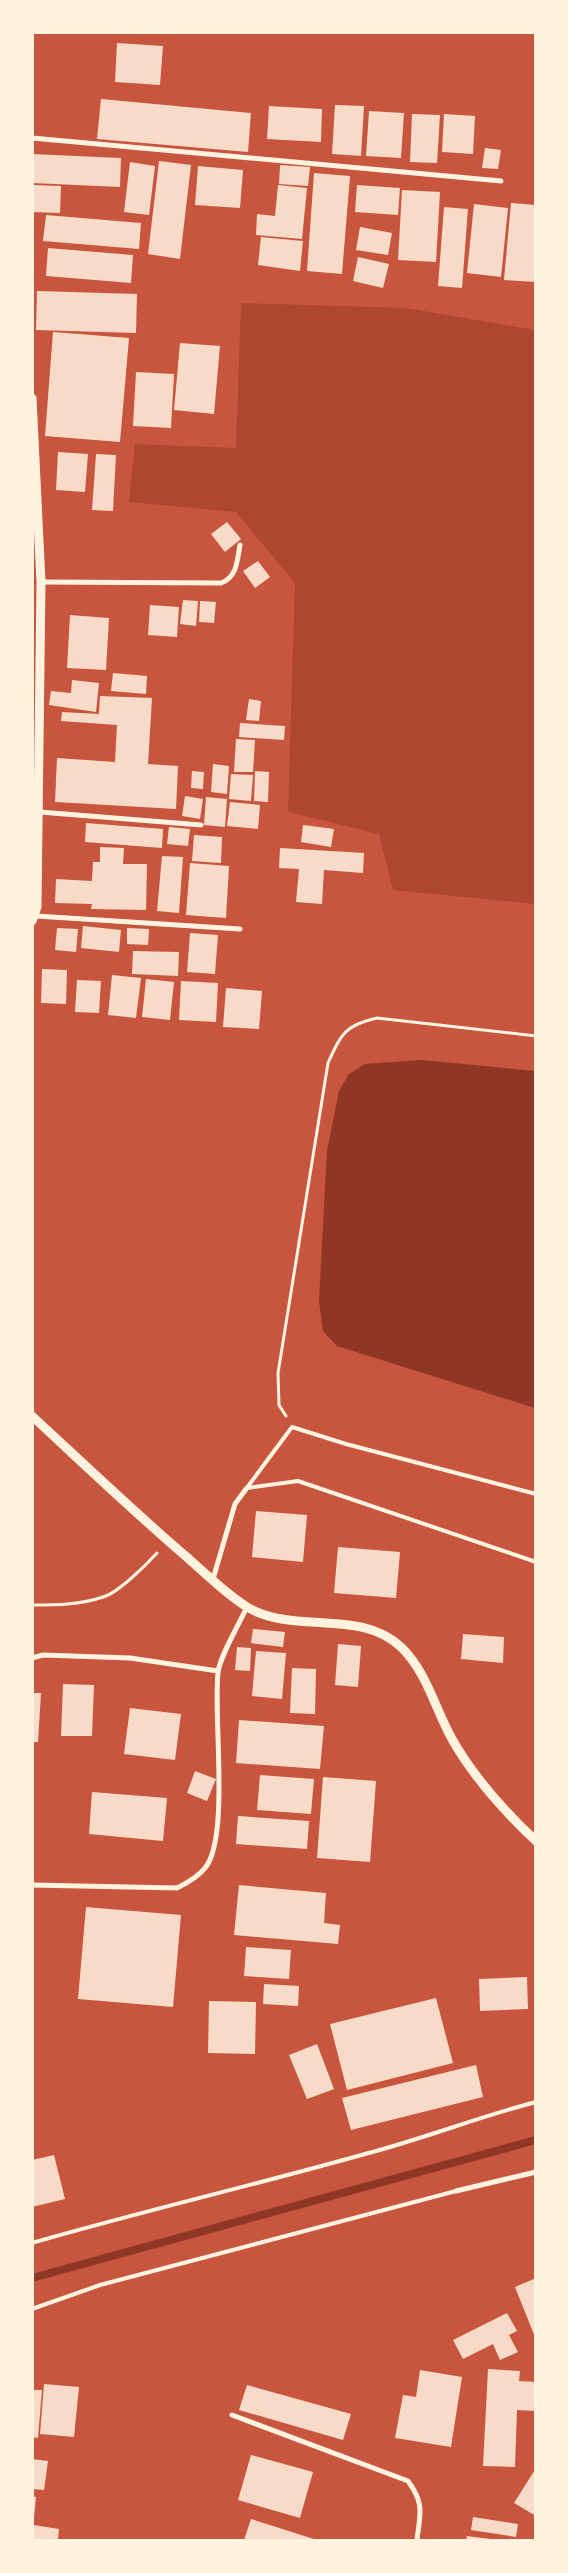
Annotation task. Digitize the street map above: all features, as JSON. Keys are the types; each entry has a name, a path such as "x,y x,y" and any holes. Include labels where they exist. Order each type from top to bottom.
{"street":[{"path":"32,138 501,181"},
{"path":"32,398 36,531 41,582 36,801 40,812 34,918 240,929"},
{"path":"41,582 220,583 230,580 235,572 240,545"},
{"path":"40,812 201,825"},
{"path":"32,1416 168,1541 247,1607 270,1616 362,1627 383,1633 402,1648 420,1672 452,1739 482,1785 536,1841"},
{"path":"213,1580 235,1504 246,1488"},
{"path":"32,1885 177,1888 192,1880 206,1868 213,1850 218,1807 218,1671 247,1607"},
{"path":"32,1658 43,1655 130,1658 218,1671"},
{"path":"456,2191 536,2172"},
{"path":"232,2415 408,2481 418,2494 421,2508 417,2540"}],"lane":[{"path":"246,1488 292,1427 346,1444 536,1494"},
{"path":"246,1488 298,1481 536,1562"},
{"path":"32,2243 122,2217 367,2154 485,2116 536,2102"},
{"path":"32,2309 100,2285 456,2191"}],"path":[{"path":"292,1427 279,1405 278,1373 328,1063 343,1032 356,1023 377,1018 536,1036"},
{"path":"32,1605 68,1605 105,1597 142,1569 168,1541"}],"shaded area":[{"path":"241,303 406,308 535,330 535,904 393,890 379,834 288,812 295,583 236,512 129,502 135,444 236,448"},
{"path":"421,1060 535,1071 535,1408 337,1346 323,1331 319,1301 327,1151 339,1091 349,1074 365,1064"}],"building":[{"path":"117,43 163,46 160,85 115,82"},
{"path":"101,99 251,113 248,152 97,139"},
{"path":"335,105 364,106 361,156 332,154"},
{"path":"269,106 322,109 321,142 267,139"},
{"path":"369,111 404,113 401,158 366,156"},
{"path":"412,114 440,115 437,163 410,162"},
{"path":"444,114 475,116 473,154 442,152"},
{"path":"485,148 501,150 498,169 482,168"},
{"path":"32,154 121,158 120,187 32,183"},
{"path":"159,161 191,165 180,259 148,254"},
{"path":"130,162 155,166 149,215 124,212"},
{"path":"280,165 310,167 308,186 279,184"},
{"path":"198,166 243,170 240,208 195,205"},
{"path":"314,173 350,176 342,274 307,271"},
{"path":"32,185 61,186 60,213 32,212"},
{"path":"278,185 307,188 302,239 256,235 257,214 275,216"},
{"path":"357,185 400,188 398,215 355,212"},
{"path":"402,190 440,192 436,262 398,260"},
{"path":"511,203 536,205 535,282 504,280"},
{"path":"474,204 508,208 501,277 467,273"},
{"path":"444,207 468,209 462,288 438,286"},
{"path":"46,215 141,223 139,249 43,241"},
{"path":"360,227 392,233 388,255 356,250"},
{"path":"261,237 303,241 300,271 258,265"},
{"path":"48,248 133,255 131,283 46,276"},
{"path":"358,257 389,264 383,288 353,281"},
{"path":"37,291 137,294 136,333 36,330"},
{"path":"53,332 129,338 120,442 45,436"},
{"path":"180,343 220,346 214,414 174,410"},
{"path":"136,372 174,374 171,428 133,426"},
{"path":"58,452 88,454 85,492 56,490"},
{"path":"96,454 116,455 113,511 92,510"},
{"path":"227,522 241,539 225,552 211,534"},
{"path":"258,561 270,577 255,588 243,571"},
{"path":"183,600 198,601 196,626 180,624"},
{"path":"200,601 216,602 214,623 199,622"},
{"path":"150,605 179,607 177,637 148,635"},
{"path":"70,615 109,618 106,670 67,668"},
{"path":"113,673 147,676 146,694 111,691"},
{"path":"72,680 99,683 96,712 49,705 51,691 71,693"},
{"path":"100,696 152,698 148,764 178,766 176,809 55,802 57,758 115,762 117,725 61,721 62,712 99,714"},
{"path":"249,699 261,701 259,721 246,720"},
{"path":"240,723 285,726 284,740 239,737"},
{"path":"236,739 255,740 253,772 234,772"},
{"path":"213,764 229,766 227,794 211,792"},
{"path":"192,771 204,772 203,789 191,788"},
{"path":"255,771 269,772 268,802 254,801"},
{"path":"231,774 253,775 251,801 229,799"},
{"path":"185,796 203,799 200,819 182,816"},
{"path":"206,797 227,799 225,827 204,825"},
{"path":"230,802 260,805 258,829 227,826"},
{"path":"86,823 163,829 162,848 85,842"},
{"path":"303,825 334,829 331,847 301,842"},
{"path":"169,827 190,829 188,846 167,844"},
{"path":"194,835 222,837 221,863 192,861"},
{"path":"100,847 124,848 123,864 147,864 146,910 91,909 92,904 55,903 56,879 92,881 93,862 100,862"},
{"path":"280,848 364,853 363,873 324,870 322,904 296,902 299,869 279,868"},
{"path":"162,856 183,857 179,913 157,911"},
{"path":"190,863 229,866 226,918 186,915"},
{"path":"83,926 121,930 119,952 81,948"},
{"path":"57,928 78,929 76,952 55,950"},
{"path":"127,928 149,929 148,945 127,944"},
{"path":"190,933 218,935 215,974 187,972"},
{"path":"133,951 179,952 178,976 132,974"},
{"path":"42,969 67,970 66,1004 41,1003"},
{"path":"112,975 141,978 136,1018 108,1015"},
{"path":"146,979 174,982 170,1020 142,1017"},
{"path":"77,980 101,981 99,1013 75,1012"},
{"path":"181,981 218,983 216,1022 179,1020"},
{"path":"226,988 262,991 259,1029 223,1027"},
{"path":"256,1511 307,1515 303,1562 252,1557"},
{"path":"338,1547 400,1552 396,1598 334,1593"},
{"path":"253,1629 285,1632 283,1647 251,1643"},
{"path":"463,1634 504,1637 503,1663 461,1659"},
{"path":"338,1644 361,1646 358,1687 335,1685"},
{"path":"237,1647 251,1648 250,1671 235,1670"},
{"path":"256,1651 286,1653 282,1699 252,1696"},
{"path":"292,1668 316,1669 315,1714 290,1713"},
{"path":"63,1684 94,1685 92,1736 61,1736"},
{"path":"32,1693 41,1693 38,1742 32,1742"},
{"path":"130,1708 181,1714 175,1760 124,1754"},
{"path":"239,1720 324,1726 320,1769 236,1763"},
{"path":"195,1771 216,1779 207,1801 187,1793"},
{"path":"260,1775 314,1779 311,1814 257,1810"},
{"path":"323,1777 376,1781 370,1862 317,1858"},
{"path":"92,1792 167,1798 163,1841 89,1834"},
{"path":"238,1816 309,1821 307,1849 236,1844"},
{"path":"239,1885 326,1893 324,1923 340,1925 338,1944 234,1935"},
{"path":"86,1907 181,1915 173,2007 78,1999"},
{"path":"246,1947 291,1950 289,1979 244,1976"},
{"path":"527,1977 528,2009 480,2011 479,1979"},
{"path":"264,1984 299,1986 298,2006 263,2004"},
{"path":"436,1998 453,2063 347,2090 330,2024"},
{"path":"209,2001 256,2002 255,2054 208,2053"},
{"path":"317,2044 334,2089 307,2099 289,2055"},
{"path":"476,2065 483,2097 351,2130 342,2098"},
{"path":"54,2155 65,2199 32,2207 32,2160"},
{"path":"536,2278 536,2337 535,2337 515,2287"},
{"path":"507,2313 517,2331 509,2335 518,2352 500,2360 493,2344 463,2359 453,2340"},
{"path":"488,2369 520,2371 519,2381 536,2382 536,2411 517,2410 515,2467 483,2466"},
{"path":"420,2370 462,2377 451,2447 395,2438 403,2395 416,2397"},
{"path":"44,2384 79,2387 74,2437 40,2434"},
{"path":"247,2385 351,2414 343,2440 239,2410"},
{"path":"32,2390 42,2390 38,2438 32,2437"},
{"path":"251,2455 313,2472 300,2518 238,2500"},
{"path":"32,2459 48,2461 44,2490 32,2489"},
{"path":"536,2468 536,2516 514,2503"},
{"path":"32,2496 36,2497 34,2518 32,2518"},
{"path":"473,2517 518,2524 516,2537 471,2530"},
{"path":"251,2519 317,2540 244,2540"},
{"path":"34,2525 59,2529 58,2540 32,2540"},
{"path":"467,2536 491,2539 491,2540 466,2540"}],"waterway":[{"path":"32,2278 536,2140"}]}
